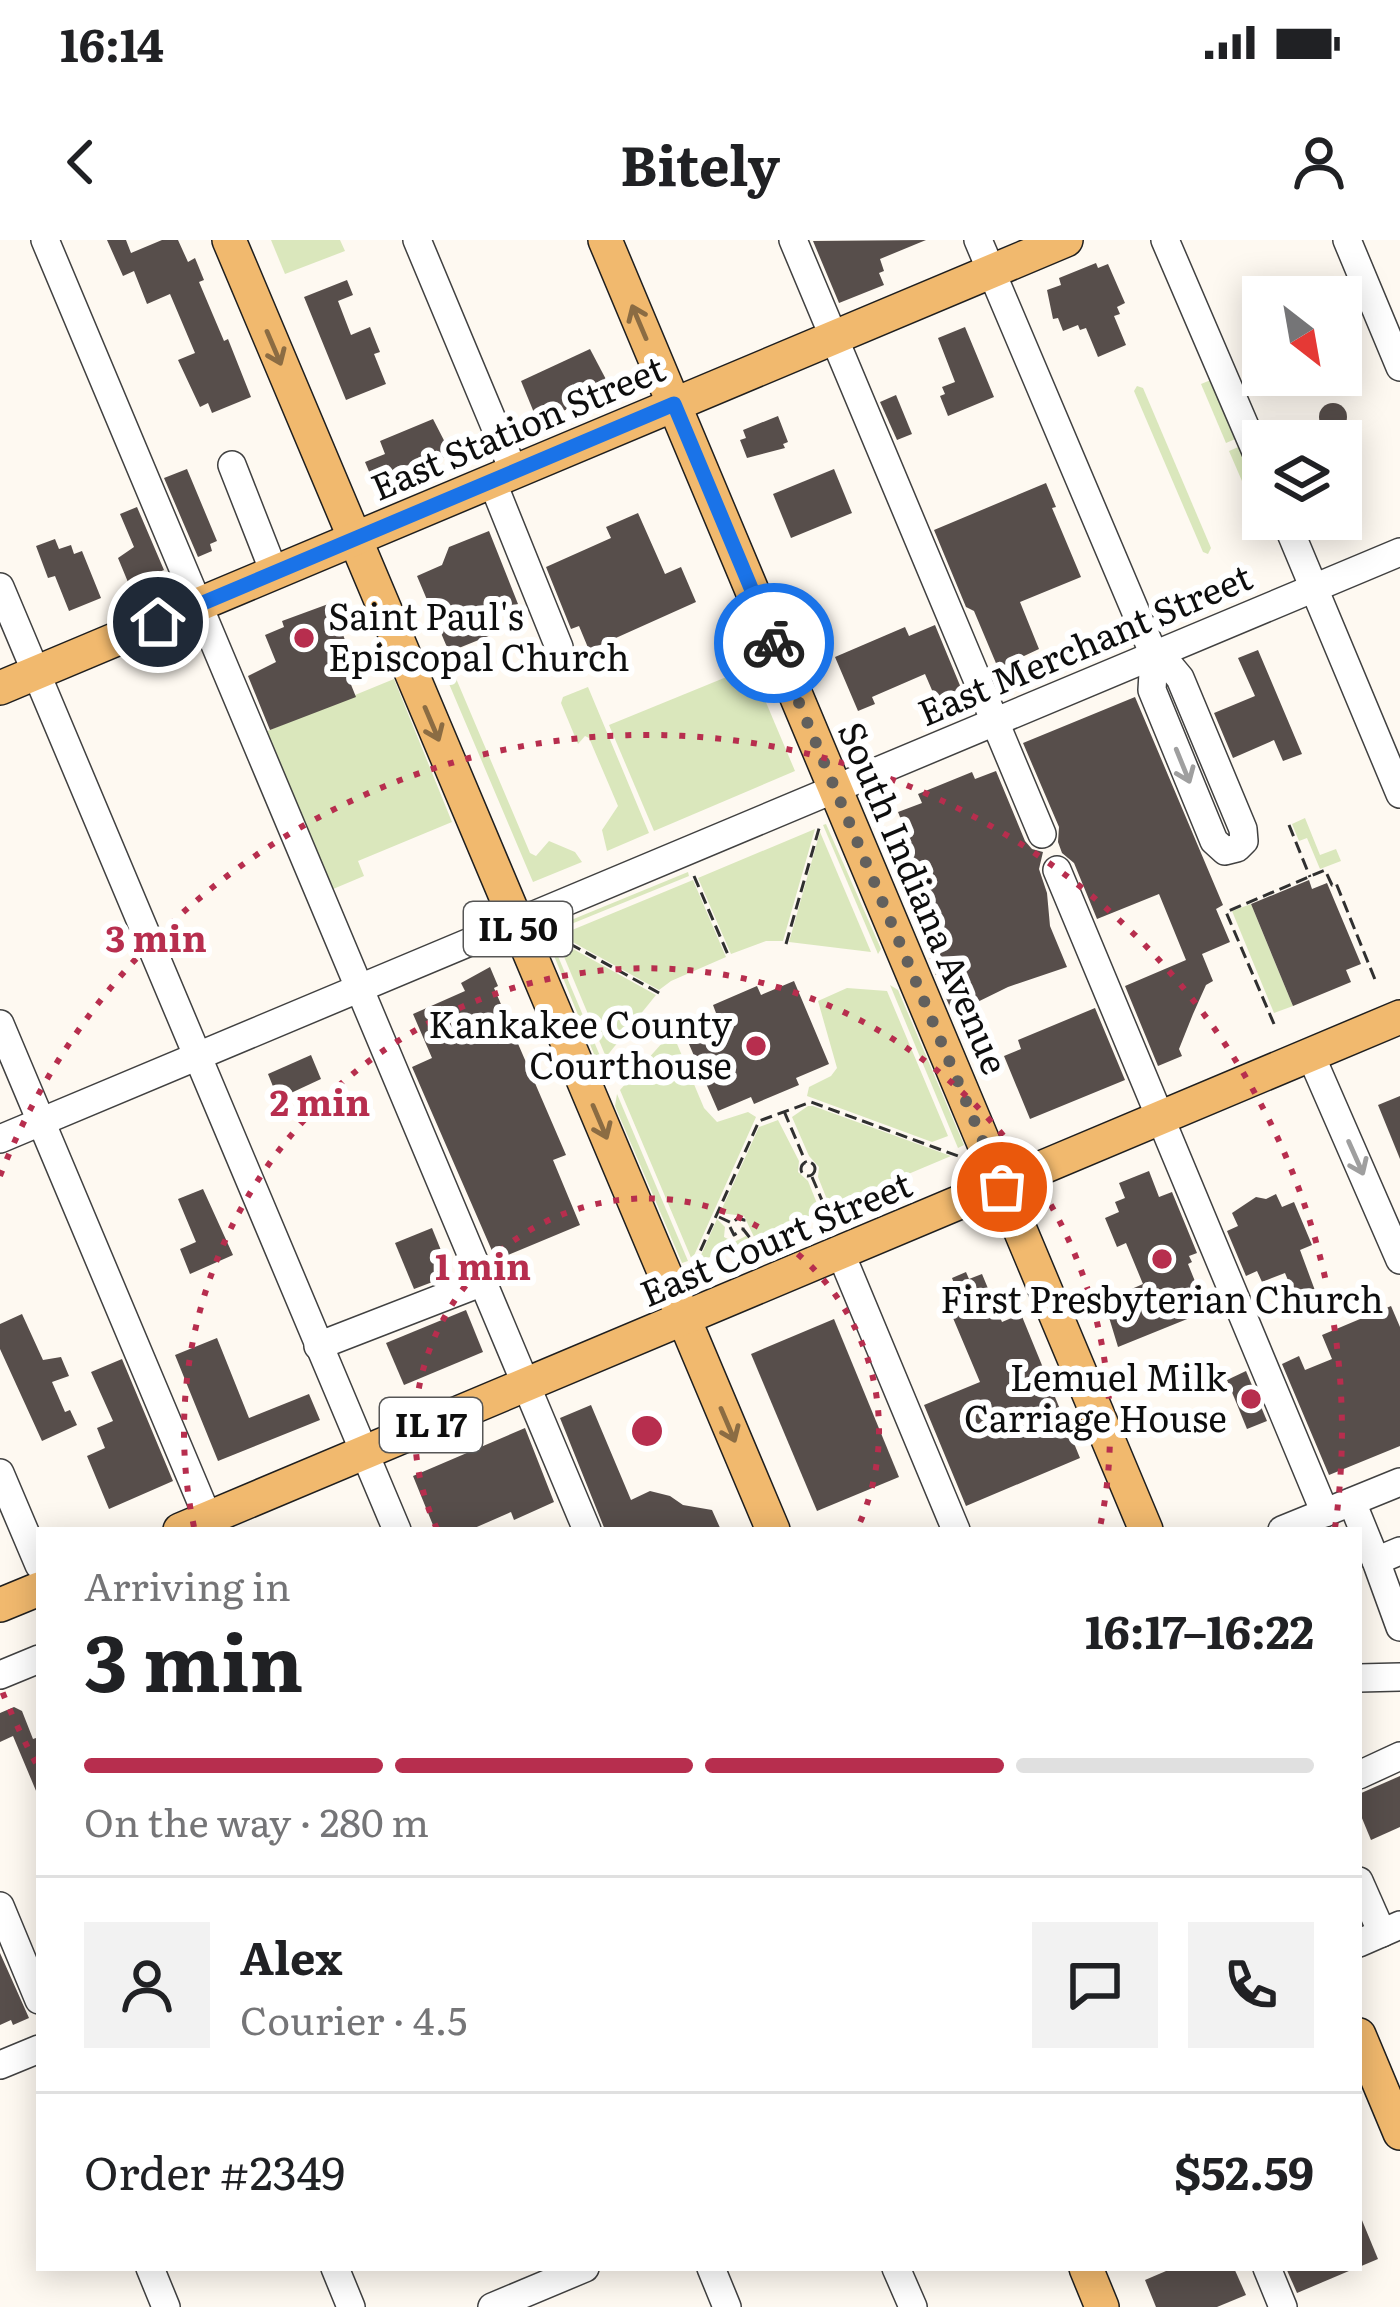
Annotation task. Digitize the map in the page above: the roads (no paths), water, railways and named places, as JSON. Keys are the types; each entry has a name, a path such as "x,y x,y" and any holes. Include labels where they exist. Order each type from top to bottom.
{"main road":[{"name":"IL 50","path":"229,240 771,1527"},
{"name":"South Indiana Avenue","path":"605,240 1145,1527"},
{"name":"East Station Street","path":"0,688 834,338 984,256 1066,240"},
{"name":"East Court Street","path":"200,1526 1400,1017"},
{"path":"0,1605 36,1590"},
{"path":"1362,2042 1400,2132"},
{"path":"1087,2271 1102,2307"}],"street":[{"path":"45,240 586,1527"},
{"path":"417,240 559,647"},
{"path":"793,240 1042,834"},
{"path":"1166,240 1243,420"},
{"path":"1347,240 1400,368"},
{"path":"984,256 1154,656 1152,690 1214,841 1225,850 1237,848 1244,841 1243,829 1180,678 1154,656"},
{"path":"232,465 274,572"},
{"path":"1294,540 1400,794"},
{"name":"East Merchant Street","path":"0,1138 1400,552"},
{"path":"0,587 396,1527"},
{"path":"1057,870 1325,1513"},
{"path":"0,1024 200,1526"},
{"path":"1311,1056 1400,1259"},
{"path":"841,1254 955,1527"},
{"path":"318,1346 483,1282"},
{"path":"0,1473 36,1558"},
{"path":"1290,1527 1400,1482"},
{"path":"1352,1502 1388,1556 1400,1628"},
{"path":"0,1675 36,1660"},
{"path":"1362,1678 1400,1677"},
{"path":"1362,1774 1400,1756"},
{"path":"1362,1889 1380,1934"},
{"path":"0,1906 36,1993"},
{"path":"0,2065 36,2050"},
{"path":"151,2271 166,2307"},
{"path":"336,2271 352,2307"},
{"path":"492,2307 577,2271"},
{"path":"712,2271 727,2307"},
{"path":"897,2271 913,2307"},
{"path":"1268,2271 1283,2307"}],"place":[{"name":"Saint Paul's Episcopal Church","path":"304,638"},
{"name":"Kankakee County Courthouse","path":"756,1046"},
{"name":"First Presbyterian Church","path":"1162,1259"},
{"name":"Lemuel Milk Carriage House","path":"1251,1399"}]}
